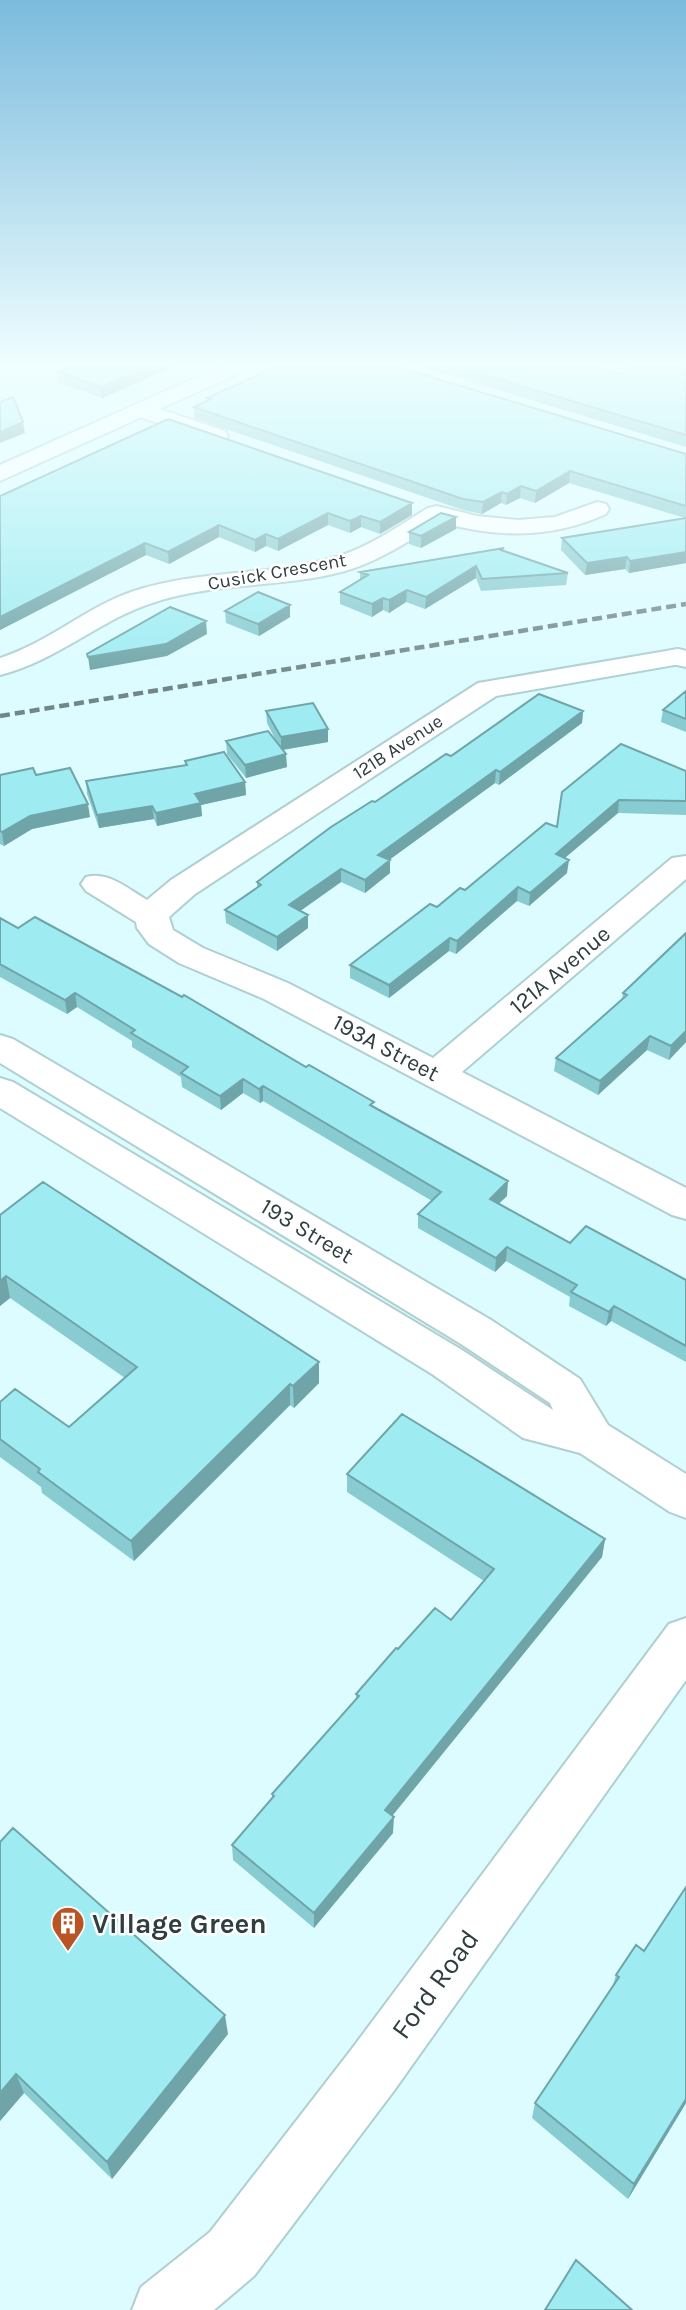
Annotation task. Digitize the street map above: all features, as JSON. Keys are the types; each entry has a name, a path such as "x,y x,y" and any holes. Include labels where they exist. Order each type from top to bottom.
{"street":[{"path":"410,504 479,525 515,528 565,523 597,509"},
{"name":"Cusick Crescent","path":"0,667 138,598 169,590 337,565 373,549 437,513"},
{"name":"121B Avenue","path":"152,917 162,903 183,887 488,689 682,658"},
{"name":"121A Avenue","path":"436,1075 683,865"},
{"name":"193A Street","path":"97,884 152,917 154,928 164,939 215,968 276,991 686,1205"},
{"name":"193 Street","path":"0,1047 487,1339 565,1391 592,1438"},
{"name":"193 Street","path":"0,1091 447,1362 539,1425 592,1438 686,1498"},
{"name":"Ford Road","path":"164,2310 232,2254 372,2071 686,1640"}],"building":[{"path":"51,473 324,473 412,503 380,522 361,516 350,521 328,513 278,539 266,534 255,540 219,525 168,552 145,543 0,617 0,496"},
{"path":"386,473 567,473 536,491 521,486 483,502 463,499"},
{"path":"576,473 686,473 686,506"},
{"path":"441,513 456,517 421,536 409,532"},
{"path":"686,518 686,552 630,561 627,557 587,563 562,538"},
{"path":"504,548 501,550 568,573 482,579 476,566 426,597 407,590 389,600 383,598 372,604 340,592 368,575 360,572"},
{"path":"258,592 290,605 258,624 225,611"},
{"path":"170,607 206,621 166,644 88,657 87,654"},
{"path":"686,691 686,719 663,710"},
{"path":"539,694 583,711 500,772 496,770 378,855 390,860 365,880 341,869 289,905 308,915 277,937 225,910 261,885 257,882 331,827 372,801 375,802 446,754 451,756"},
{"path":"313,703 328,729 281,737 266,711"},
{"path":"268,731 286,754 245,765 226,741"},
{"path":"621,744 686,771 686,801 619,800 556,854 569,860 530,893 518,887 457,941 450,938 389,985 350,965 430,904 437,907 460,888 465,890 546,823 557,827 562,792"},
{"path":"224,752 245,782 195,794 201,803 156,813 152,806 97,815 86,781 187,765 185,761"},
{"path":"33,768 36,775 70,768 88,804 30,816 0,831 0,775"},
{"path":"35,917 182,997 184,995 306,1067 309,1065 374,1102 370,1105 508,1181 490,1199 570,1243 586,1226 686,1280 686,1346 614,1306 609,1312 571,1292 577,1285 507,1247 496,1258 418,1214 441,1192 263,1086 259,1089 243,1079 220,1096 181,1073 188,1067 131,1033 135,1030 75,993 65,1000 0,964 0,918 18,928"},
{"path":"686,933 686,1031 671,1046 650,1036 600,1081 556,1058 627,995 623,993"},
{"path":"43,1182 319,1362 293,1386 290,1384 131,1541 38,1472 40,1469 0,1439 0,1402 15,1389 69,1427 137,1367 6,1276 0,1281 0,1215"},
{"path":"402,1414 605,1539 385,1810 394,1817 314,1913 232,1845 274,1796 272,1794 359,1696 356,1694 396,1648 398,1649 435,1608 451,1620 494,1569 347,1474"},
{"name":"Village Green","path":"13,1828 225,2015 107,2162 16,2074 0,2093 0,1842"},
{"path":"686,1887 686,2099 634,2184 535,2103 619,1977 616,1975 636,1945 644,1951"},
{"path":"576,2260 632,2310 545,2310"}],"railway":[{"path":"0,716 686,604"}],"place":[{"name":"Village Green","path":"68,1953"}]}
